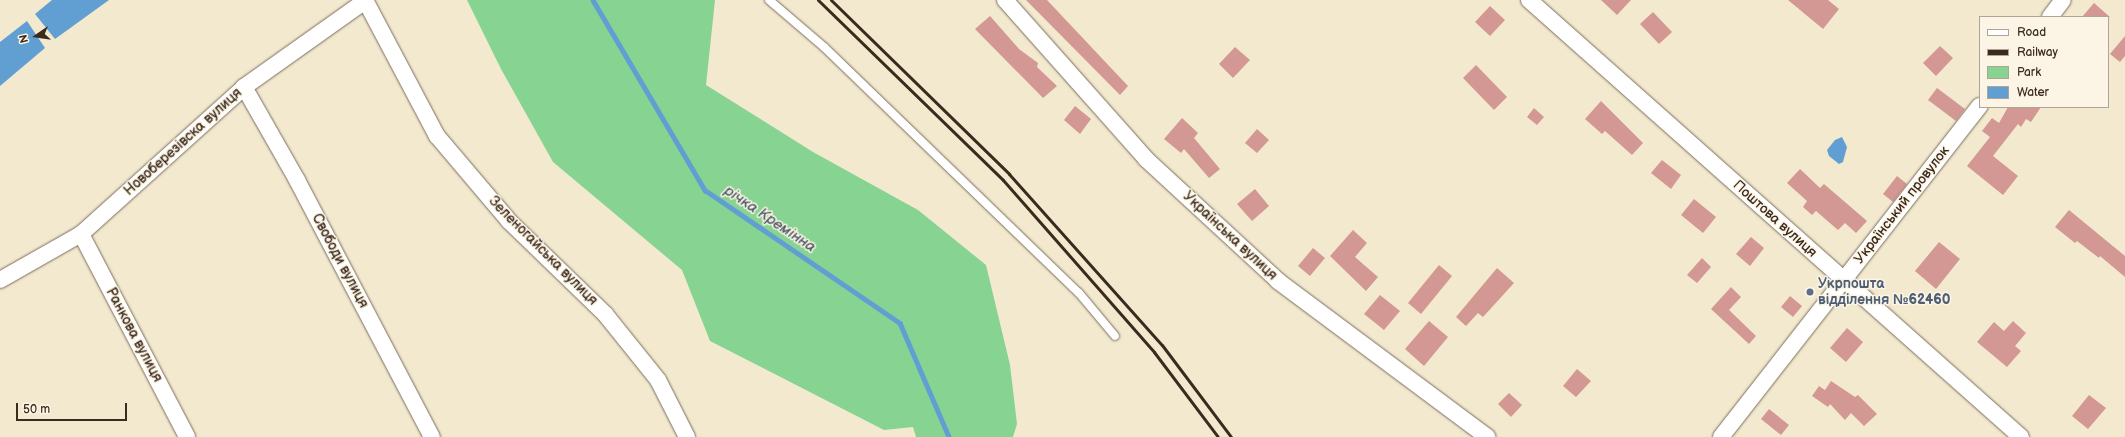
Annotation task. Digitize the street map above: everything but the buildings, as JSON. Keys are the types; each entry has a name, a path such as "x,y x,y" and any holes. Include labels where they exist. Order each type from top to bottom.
{"street":[{"name":"Новоберезівска вулиця","path":"0,280 80,234 244,87 365,0"},
{"name":"Зеленогайська вулиця","path":"365,0 437,136 509,221 605,314 658,380 687,437"},
{"name":"Українська вулиця","path":"1005,0 1146,159 1278,281 1487,437"},
{"name":"Поштова вулиця","path":"1528,0 2021,437"},
{"path":"2051,16 2063,0"},
{"name":"Свободи вулиця","path":"244,87 297,180 432,437"},
{"name":"Український провулок","path":"1721,437 1979,107"},
{"name":"Ранкова вулиця","path":"80,234 187,437"}],"lane":[{"path":"769,0 824,47 1079,292 1116,336"}],"green space":[{"path":"467,0 715,0 706,85 813,152 918,210 986,265 1010,365 1017,424 1013,437 916,437 913,427 884,430 710,341 682,270 553,162 501,69"}],"water":[{"path":"52,0 109,0 55,39 35,14"},
{"path":"27,21 45,48 0,86 0,42"},
{"path":"1842,137 1847,147 1843,162 1839,164 1829,156 1827,150 1835,140"}],"waterway":[{"name":"річка Кремінна","path":"593,0 705,190 900,323 949,437"}],"railway":[{"path":"818,0 1003,180 1154,352 1218,437"},
{"path":"831,0 1009,174 1162,345 1231,437"}],"place":[{"name":"Укрпошта відділення №62460","path":"1810,292"}]}
